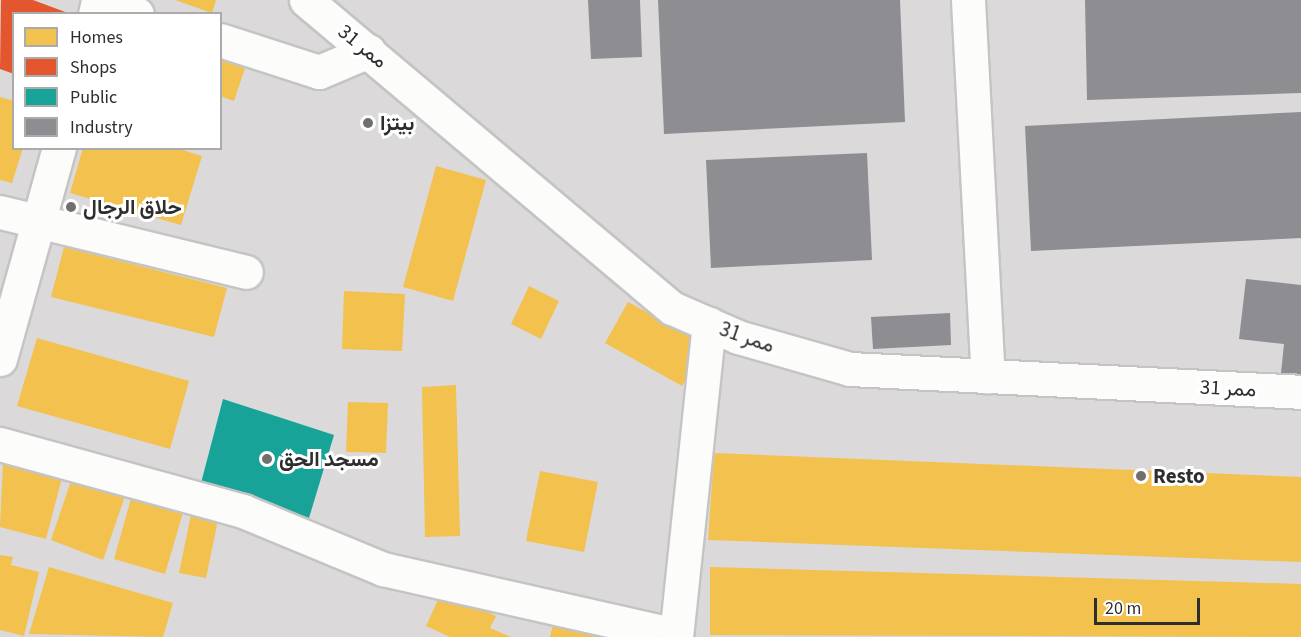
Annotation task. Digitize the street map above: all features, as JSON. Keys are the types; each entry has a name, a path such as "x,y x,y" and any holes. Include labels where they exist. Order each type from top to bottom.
{"street":[{"name":"ممر 31","path":"306,0 369,51 568,225 672,308 709,324 850,369 1301,392"},
{"path":"968,0 988,376"},
{"path":"96,5 128,12"},
{"path":"222,41 319,72 369,51"},
{"path":"0,359 57,150"},
{"path":"0,212 246,272"},
{"path":"0,444 243,511 383,569 676,636 709,324"}],"shaded area":[{"path":"0,0 1301,0 1301,637 0,637"}],"building: Homes":[{"path":"175,0 216,0 212,12"},
{"path":"222,56 246,65 234,101 222,97"},
{"path":"0,97 12,100 12,150 22,150 12,183 0,180"},
{"path":"82,150 182,150 202,156 181,225 70,193"},
{"path":"436,166 486,180 453,301 403,287"},
{"path":"64,247 227,288 214,337 51,297"},
{"path":"529,286 559,301 541,339 511,324"},
{"path":"344,291 405,294 402,351 342,349"},
{"path":"628,302 705,344 682,386 605,343"},
{"path":"37,338 189,381 170,449 17,406"},
{"path":"456,385 460,536 425,537 422,387"},
{"path":"348,402 388,403 386,453 346,452"},
{"path":"714,453 1301,477 1301,562 708,540"},
{"path":"3,462 63,474 46,539 0,527"},
{"path":"540,471 598,482 584,552 526,541"},
{"path":"73,475 125,496 103,560 51,540"},
{"path":"132,495 184,509 165,574 114,559"},
{"path":"193,505 220,511 206,578 179,573"},
{"path":"0,555 13,557 11,565 39,572 24,636 0,630"},
{"path":"49,567 173,603 163,637 29,634"},
{"path":"710,567 1301,584 1301,637 710,635"},
{"path":"442,591 496,616 490,628 511,637 450,637 426,626"},
{"path":"554,620 621,637 550,637"}],"building: Shops":[{"path":"1,0 33,0 65,12 12,12 12,73 0,69"}],"building: Public":[{"name":"مسجد الحق","path":"223,399 334,435 309,518 201,483"}],"building: Industry":[{"path":"588,0 640,0 642,57 591,59"},
{"path":"658,0 900,0 905,122 664,134"},
{"path":"1085,0 1301,0 1301,93 1087,100"},
{"path":"1301,112 1301,238 1031,251 1025,126"},
{"path":"867,153 872,260 711,268 706,160"},
{"path":"1246,279 1301,285 1301,375 1281,373 1284,344 1239,339"},
{"path":"950,313 951,345 873,349 871,317"}],"place":[{"name":"بيتزا","path":"368,123"},
{"name":"حلاق الرجال","path":"71,207"},
{"name":"مسجد الحق","path":"267,459"},
{"name":"Resto","path":"1141,476"}]}
